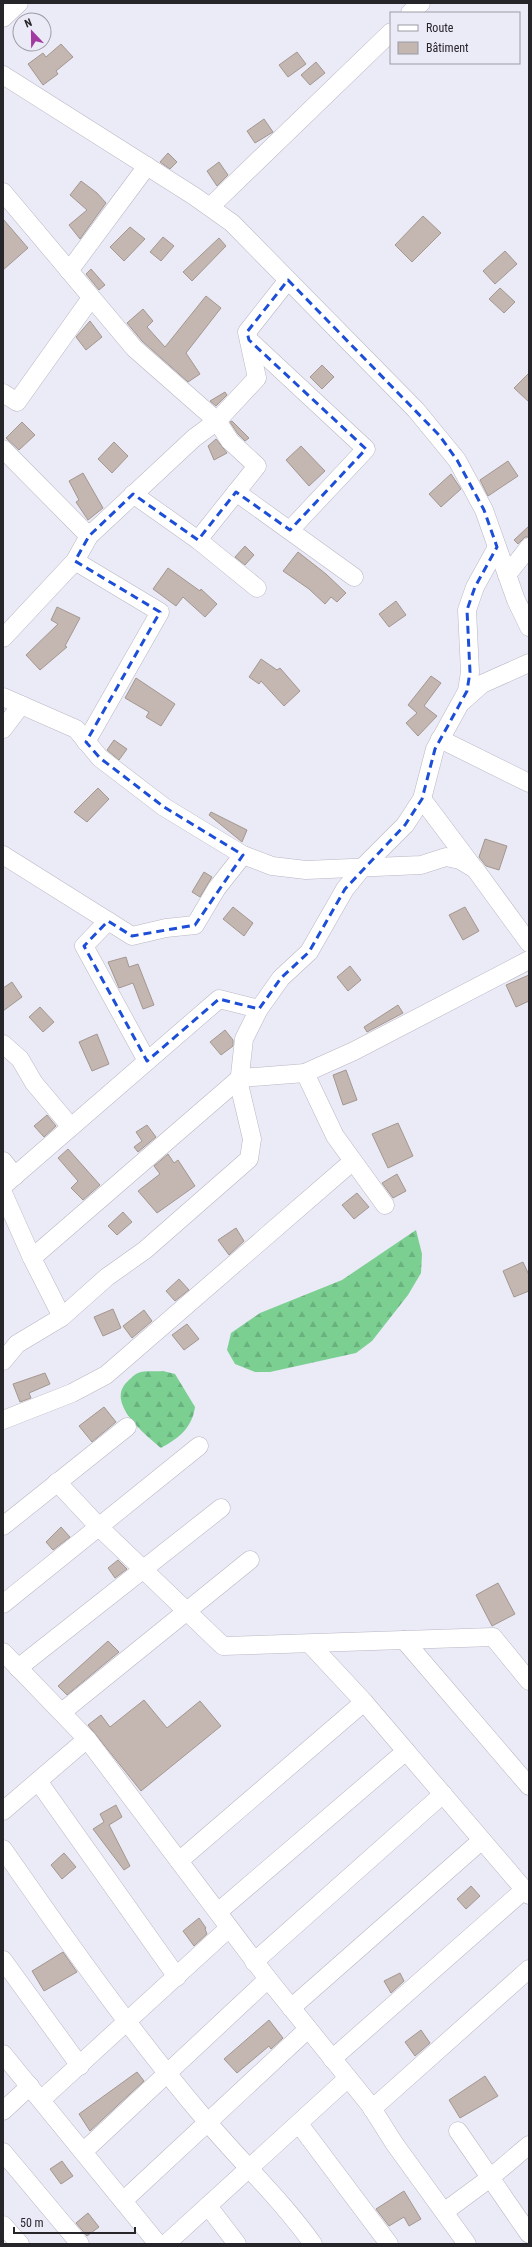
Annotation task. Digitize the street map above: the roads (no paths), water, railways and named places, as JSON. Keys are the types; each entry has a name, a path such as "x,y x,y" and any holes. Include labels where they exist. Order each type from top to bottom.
{"street":[{"path":"3,18 19,3"},
{"path":"411,12 421,3"},
{"path":"210,207 390,33"},
{"path":"3,75 147,166 232,222 439,435 457,460 484,510 516,600 529,627"},
{"path":"69,271 147,166"},
{"path":"3,192 134,348 217,421 230,441 257,466 198,540"},
{"path":"3,638 75,561 89,536 194,438 217,421 257,378 247,332 288,280"},
{"path":"3,393 17,402 91,298"},
{"path":"249,340 366,449 290,530"},
{"path":"3,449 89,536"},
{"path":"236,492 354,577"},
{"path":"133,494 198,540 257,588"},
{"path":"3,1361 17,1344 62,1317 107,1277 145,1250 249,1159 252,1139 239,1084 244,1039 259,1009 281,978 309,952 345,889 363,867 405,825 422,799 435,749 467,691 470,672 467,610 475,587 497,547"},
{"path":"507,575 529,547"},
{"path":"75,561 160,612 86,742"},
{"path":"460,704 482,684 529,663"},
{"path":"3,697 76,729 100,758 164,807 243,855 272,866 306,870 421,865 446,857 460,860 475,869"},
{"path":"3,729 21,705"},
{"path":"440,739 529,783"},
{"path":"422,799 529,943"},
{"path":"3,855 132,936 166,928 194,925 217,888 243,855"},
{"path":"108,921 84,946 147,1061"},
{"path":"32,1258 240,1078 305,1073 354,1051 529,960"},
{"path":"3,1161 9,1181 219,999 259,1009"},
{"path":"3,1044 20,1058 34,1083 71,1127"},
{"path":"305,1073 335,1136 385,1205"},
{"path":"3,1420 72,1393 106,1375 353,1161"},
{"path":"3,1193 32,1258 62,1317"},
{"path":"3,1526 127,1426"},
{"path":"3,1604 199,1446"},
{"path":"58,1482 99,1527 144,1568 223,1646 493,1637 529,1681"},
{"path":"18,1668 220,1508"},
{"path":"62,1712 250,1560"},
{"path":"404,1640 529,1786"},
{"path":"310,1644 364,1702 527,1892 332,2059"},
{"path":"3,1652 88,1739 254,1962 372,2109 394,2143 467,2244"},
{"path":"179,1861 364,1702"},
{"path":"3,1811 88,1739"},
{"path":"218,1912 406,1751"},
{"path":"38,1781 177,1977"},
{"path":"254,1962 443,1794"},
{"path":"291,2008 482,1840"},
{"path":"3,1849 96,1983 208,2122 298,2223 313,2244"},
{"path":"41,2100 230,1928"},
{"path":"3,1960 80,2066"},
{"path":"372,2109 529,1969"},
{"path":"83,2152 268,1979"},
{"path":"123,2200 308,2029"},
{"path":"3,2054 158,2244"},
{"path":"166,2244 348,2078"},
{"path":"3,2111 30,2086"},
{"path":"299,2124 389,2244"},
{"path":"458,2131 529,2235 518,2244"},
{"path":"444,2212 490,2178 529,2145"},
{"path":"3,2152 80,2244"},
{"path":"208,2206 237,2244"},
{"path":"3,2224 20,2244"}]}
